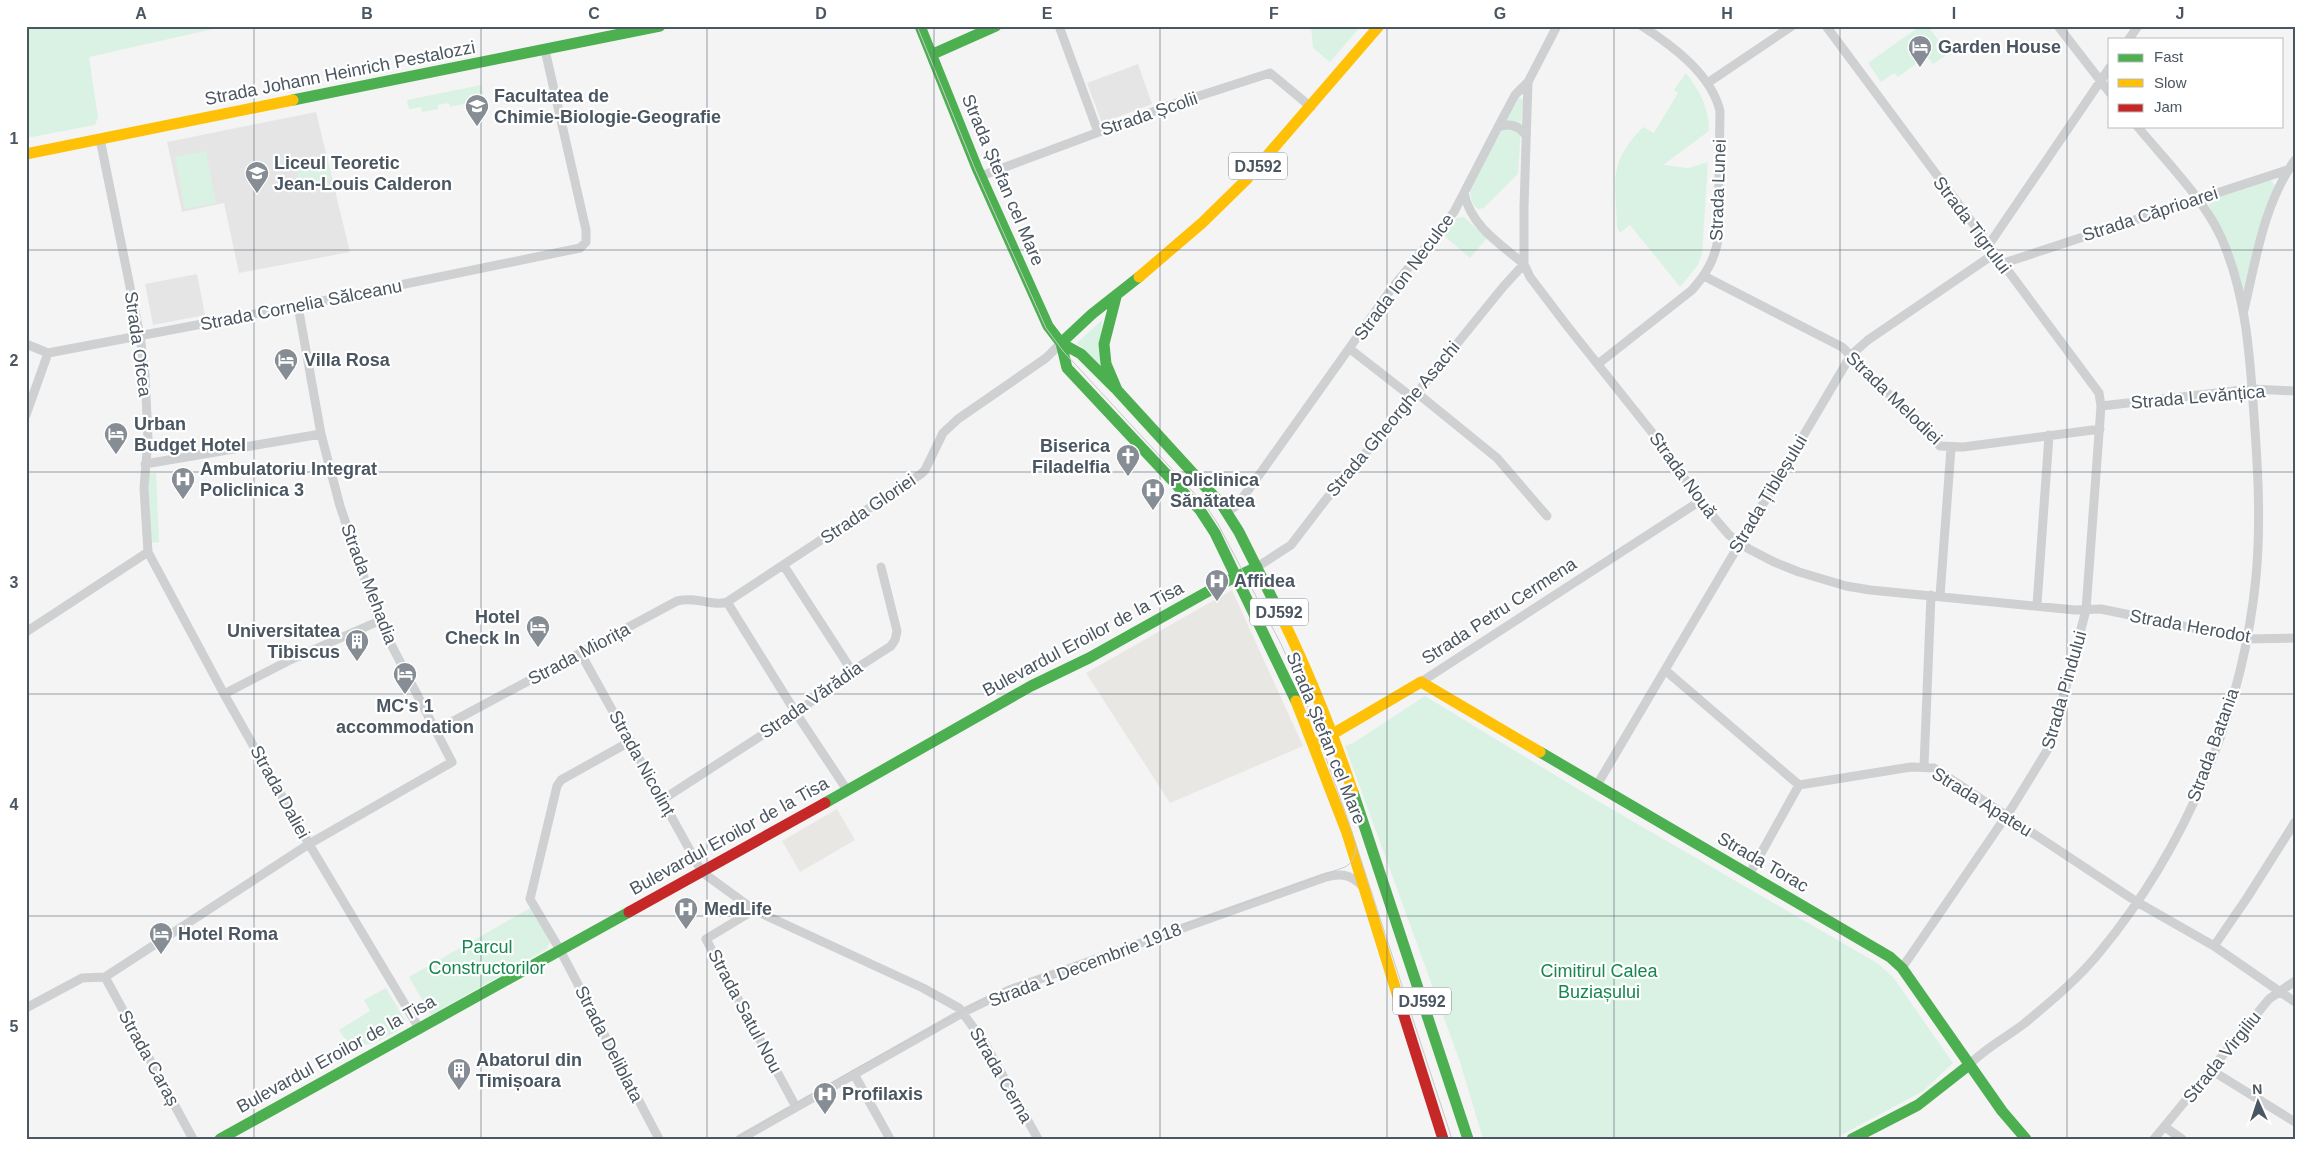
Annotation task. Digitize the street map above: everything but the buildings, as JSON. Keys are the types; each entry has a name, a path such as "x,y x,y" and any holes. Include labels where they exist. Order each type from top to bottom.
{"main road":[{"name":"Strada Johann Heinrich Pestalozzi","path":"26,154 660,26"},
{"name":"Strada Ștefan cel Mare","path":"920,26 981,176 1041,313 1060,343 1067,368 1127,429 1200,510 1215,534 1296,702 1314,745 1347,832 1362,886"},
{"path":"933,54 996,26"},
{"name":"DJ592","path":"1060,343 1202,223 1311,107 1380,26"},
{"name":"DJ592","path":"1116,297 1105,330 1104,349 1107,370 1117,390"},
{"name":"Strada Ștefan cel Mare","path":"1060,343 1081,354 1212,492 1227,512 1257,567 1301,656 1333,733 1468,1139"},
{"name":"Bulevardul Eroilor de la Tisa","path":"220,1139 702,872 1031,686 1089,658 1257,567"},
{"name":"Strada Petru Cermena","path":"1314,745 1421,682"},
{"name":"Strada Torac","path":"1421,682 1890,957 1902,968 2002,1111 2026,1139"},
{"name":"DJ592","path":"1362,886 1444,1139"},
{"path":"1852,1139 1918,1105 1969,1065"}],"street":[{"path":"1059,26 1098,132"},
{"name":"Strada Ion Neculce","path":"1227,512 1237,504 1252,485 1392,288 1454,212 1498,127 1516,95 1528,82 1557,26"},
{"name":"Strada Lunei","path":"1598,364 1681,300 1704,276 1714,260 1718,232 1720,111 1717,97 1709,82 1654,34 1642,26"},
{"path":"1709,82 1792,26"},
{"name":"Strada Tigrului","path":"1826,26 2001,264 2099,393 2101,406 2100,429"},
{"path":"2058,26 2108,91"},
{"path":"2130,38 2138,26"},
{"name":"Strada Cornelia Sălceanu","path":"48,353 298,306 577,249 585,244 587,233 546,50"},
{"path":"1988,246 2108,70"},
{"name":"Strada Școlii","path":"981,176 1098,132 1270,74 1311,107"},
{"path":"1524,264 1525,134 1528,82"},
{"path":"1498,127 1505,125 1516,126 1525,134"},
{"name":"Strada Batania","path":"1969,1065 2024,1023 2081,972 2099,954 2137,902 2182,826 2209,766 2229,711 2246,639 2256,578 2259,483 2244,311 2229,255 2216,228 2196,199 2139,128"},
{"name":"Strada Ofcea","path":"100,139 140,336 147,399 148,439 144,488 148,552"},
{"path":"2287,170 2295,160"},
{"name":"Strada Batania","path":"2244,311 2269,211 2278,185 2287,170"},
{"name":"Strada Căprioarei","path":"2001,264 2287,170"},
{"path":"1464,193 1471,215"},
{"path":"1454,212 1462,211 1471,215 1491,237 1524,264"},
{"name":"Strada Țibleșului","path":"1597,785 1850,355 1868,340 1994,254"},
{"name":"Strada Nouă","path":"1524,264 1530,277 1658,440 1700,501 1724,530 1739,543 1791,569 1834,583 1870,590 2086,610"},
{"name":"Strada Gheorghe Asachi","path":"1257,567 1291,545 1327,498 1415,396 1503,286 1524,264"},
{"name":"Strada Melodiei","path":"1704,276 1842,347 1934,442 1951,448 2100,429"},
{"name":"Strada Mehadia","path":"298,306 321,434 340,506 379,621 452,762 309,844"},
{"name":"Strada Gloriei","path":"727,602 921,474 925,470 944,431 958,419 1046,358 1060,343"},
{"path":"26,344 48,353 26,415"},
{"path":"1350,349 1497,458 1547,516"},
{"name":"Strada Levănțica","path":"2101,406 2252,389 2295,391"},
{"name":"Strada Pindului","path":"1902,968 2006,816 2051,744 2086,610 2100,429"},
{"path":"145,464 321,434"},
{"path":"2037,605 2049,435"},
{"path":"1940,596 1951,448"},
{"name":"Strada Petru Cermena","path":"1421,682 1700,501"},
{"path":"26,632 148,552"},
{"name":"Strada Daliei","path":"148,552 224,694 309,844 419,1028"},
{"path":"784,566 852,671"},
{"name":"Strada Vărădia","path":"662,800 796,713 852,671 891,646 897,636 896,622 882,567"},
{"path":"1924,766 1930,595"},
{"name":"Strada Miorița","path":"435,730 581,654 677,601 694,598 719,604 727,602"},
{"path":"727,602 846,790"},
{"name":"Strada Herodot","path":"2086,610 2100,609 2246,639 2295,638"},
{"path":"224,694 288,661 379,621"},
{"name":"Strada Nicolinț","path":"581,654 702,872"},
{"path":"1665,670 1800,785 1749,875"},
{"name":"Strada Deliblata","path":"630,741 561,780 556,786 530,899 560,950 658,1139"},
{"name":"Strada Apateu","path":"1800,785 1924,766 1934,768 2137,902 2214,946 2295,1002"},
{"path":"2214,946 2295,822"},
{"path":"26,1008 82,978 105,976 309,844"},
{"path":"702,872 754,910 923,988 964,1012"},
{"name":"Strada 1 Decembrie 1918","path":"740,1139 964,1012 1017,987 1334,874 1346,875 1362,886"},
{"name":"Strada Satul Nou","path":"754,910 706,939 796,1107"},
{"name":"Strada Caraș","path":"105,976 193,1139"},
{"name":"Strada Virgiliu","path":"2154,1139 2278,991 2295,981"},
{"name":"Strada Cerna","path":"964,1012 984,1042 1038,1139"},
{"path":"2210,1070 2295,1122"},
{"path":"854,1074 890,1139"},
{"path":"2165,1127 2182,1139"}],"shaded area":[{"path":"1138,64 1152,104 1102,123 1087,83"},
{"name":"Liceul Teoretic Jean-Louis Calderon","path":"316,112 350,252 239,273 224,203 182,212 167,142"},
{"path":"197,274 205,315 153,325 145,284"},
{"path":"1232,590 1303,746 1170,803 1086,673"},
{"path":"837,809 855,840 800,872 782,841"}],"green space":[{"path":"26,26 216,26 213,29 89,57 98,117 95,125 26,138"},
{"path":"1311,26 1361,26 1330,62 1313,48"},
{"path":"1920,26 1928,26 1948,54 1933,64 1927,56 1898,77 1894,73 1881,82 1868,63"},
{"path":"1686,73 1703,100 1709,122 1709,131 1663,165 1688,168 1708,162 1702,254 1698,265 1680,287 1630,225 1620,233 1617,228 1615,185 1616,173 1624,152 1643,127 1654,133 1678,93 1674,90"},
{"path":"481,85 483,95 467,98 468,103 450,107 449,103 438,105 438,109 422,112 421,107 409,109 407,100"},
{"path":"1519,98 1523,99 1518,174 1484,208 1478,209 1472,202 1470,187"},
{"path":"206,151 216,203 185,209 175,157"},
{"path":"327,157 332,179 300,184 295,163"},
{"path":"2270,180 2275,185 2265,210 2244,295 2209,205 2212,199"},
{"path":"1464,217 1487,238 1470,258 1442,234 1457,218"},
{"path":"1102,320 1100,364 1077,343"},
{"path":"156,473 159,542 151,543 148,474"},
{"name":"Cimitirul Calea Buziașului","path":"1425,696 1591,797 1877,963 1893,977 1953,1063 1923,1091 1834,1139 1483,1139 1460,1062 1345,746 1355,742"},
{"name":"Parcul Constructorilor","path":"532,907 550,942 547,949 431,1015 409,977"},
{"path":"386,988 405,1020 402,1028 377,1042 369,1044 353,1044 345,1039 339,1030 370,1011 364,1000"}],"tram line":[{"path":"917,26 975,169 1046,328 1063,351 1206,506 1218,524 1280,642 1301,688 1348,820 1452,1139"},
{"path":"735,1139 852,1071 999,991 1345,867 1353,858 1356,846"}],"traffic: fast":[{"path":"293,100 660,26"},
{"path":"920,26 977,168 1048,326 1061,343 1081,354 1115,388"},
{"path":"933,54 996,26"},
{"path":"1139,277 1092,314 1061,343 1067,368 1200,510 1215,533 1296,701"},
{"path":"1116,297 1104,344 1106,364 1117,390 1222,505 1239,532 1284,622"},
{"path":"825,803 1031,686 1089,658 1223,583 1257,567"},
{"path":"1540,752 1890,957 1902,968 2002,1111 2026,1139"},
{"path":"1353,792 1468,1139"},
{"path":"220,1139 629,912"},
{"path":"1852,1139 1918,1105 1969,1065"}],"traffic: slow":[{"path":"1139,277 1202,223 1247,179 1379,26"},
{"path":"26,154 293,100"},
{"path":"1284,622 1321,706 1353,792"},
{"path":"1314,745 1421,682 1540,752"},
{"path":"1296,701 1347,833 1399,1000"}],"traffic: jam":[{"path":"629,912 825,803"},
{"path":"1399,1000 1443,1139"}],"place":[{"name":"Garden House","path":"1920,68"},
{"name":"Facultatea de Chimie-Biologie-Geografie","path":"477,127"},
{"name":"Liceul Teoretic Jean-Louis Calderon","path":"257,194"},
{"name":"Villa Rosa","path":"286,381"},
{"name":"Urban Budget Hotel","path":"116,455"},
{"name":"Biserica Filadelfia","path":"1128,477"},
{"name":"Ambulatoriu Integrat Policlinica 3","path":"183,500"},
{"name":"Policlinica Sănătatea","path":"1153,511"},
{"name":"Affidea","path":"1217,602"},
{"name":"Hotel Check In","path":"538,648"},
{"name":"Universitatea Tibiscus","path":"357,662"},
{"name":"MC's 1 accommodation","path":"405,695"},
{"name":"MedLife","path":"686,930"},
{"name":"Hotel Roma","path":"161,955"},
{"name":"Abatorul din Timișoara","path":"459,1091"},
{"name":"Profilaxis","path":"825,1115"}]}
